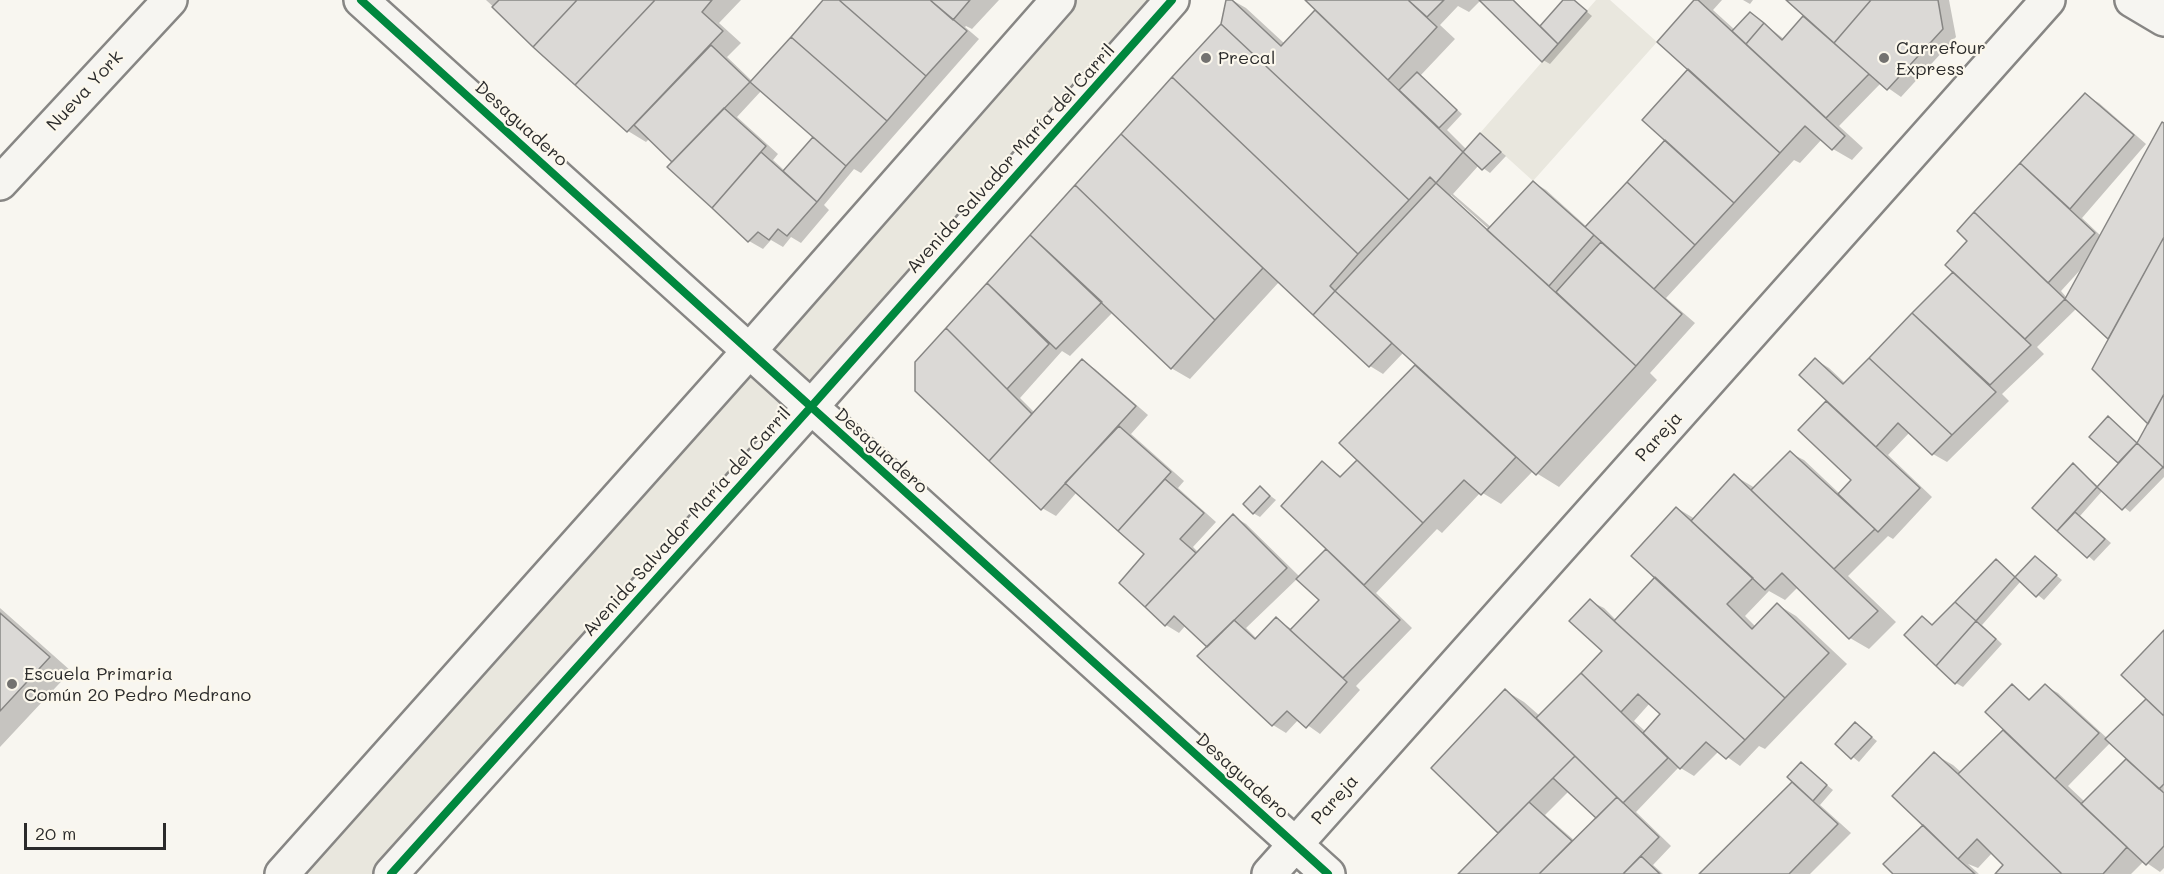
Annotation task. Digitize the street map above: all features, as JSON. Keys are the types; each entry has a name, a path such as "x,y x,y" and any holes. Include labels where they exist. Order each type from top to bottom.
{"street":[{"name":"Nueva York","path":"0,183 170,0"},
{"name":"Desaguadero","path":"362,0 750,350 810,408 1328,874"},
{"path":"282,874 750,350 1058,0"},
{"name":"Avenida Salvador María del Carril","path":"391,874 810,408 1172,0"},
{"name":"Pareja","path":"1269,874 2048,0"},
{"path":"2132,0 2164,19"}],"shaded area":[{"path":"1058,0 1172,0 391,874 282,874"},
{"path":"1596,0 1610,0 1657,42 1533,181 1480,133"}],"building":[{"path":"499,0 577,0 533,47 492,7"},
{"path":"577,0 655,0 575,85 533,47"},
{"path":"655,0 712,0 702,12 723,31 627,132 575,85"},
{"path":"823,0 839,0 926,76 887,121 791,37"},
{"path":"839,0 930,0 967,31 926,76"},
{"path":"930,0 970,0 953,20"},
{"path":"1226,0 1232,0 1281,46 1315,10 1463,152 1436,183 1430,177 1409,200 1221,24"},
{"path":"1305,0 1408,0 1437,27 1388,80"},
{"path":"1408,0 1444,0 1427,17"},
{"path":"1479,0 1513,0 1558,44 1542,62"},
{"path":"1563,0 1574,0 1587,11 1558,44 1540,26"},
{"path":"1694,0 1698,0 1845,136 1832,150 1805,126 1780,153 1657,42"},
{"path":"1786,0 1871,0 1834,43"},
{"name":"Carrefour Express","path":"1871,0 1938,0 1943,29 1887,90 1834,43"},
{"path":"1750,12 1764,23 1746,44 1732,31"},
{"path":"1803,16 1869,74 1826,118 1746,44 1764,23 1782,40"},
{"path":"1221,24 1409,200 1358,254 1172,77"},
{"path":"791,37 887,121 846,166 750,82"},
{"path":"711,45 750,82 672,162 634,125"},
{"path":"1688,69 1780,153 1734,203 1642,120"},
{"path":"1417,72 1457,110 1439,128 1399,90"},
{"path":"1172,77 1358,254 1330,286 1335,291 1313,315 1121,134"},
{"path":"2085,93 2134,135 2070,209 2020,163"},
{"path":"724,108 766,146 712,208 667,167"},
{"path":"2162,122 2164,123 2164,237 2108,339 2065,299"},
{"path":"1480,133 1501,152 1482,170 1463,152"},
{"path":"1121,134 1263,268 1215,320 1075,185"},
{"path":"813,137 846,166 817,202 783,171"},
{"path":"1665,140 1734,203 1695,245 1627,182"},
{"path":"761,152 817,202 787,236 778,229 769,240 758,232 748,242 712,208"},
{"path":"2020,163 2095,233 2048,283 1974,212"},
{"path":"1533,181 1594,235 1549,286 1487,230"},
{"path":"1627,182 1695,245 1654,289 1585,227"},
{"path":"1436,183 1636,366 1536,475 1335,291"},
{"path":"1075,185 1215,320 1171,369 1030,235"},
{"path":"1974,212 2065,299 2025,339 1945,265 1967,241 1957,231"},
{"path":"1030,235 1102,302 1056,349 987,283"},
{"path":"2164,237 2164,394 2148,424 2092,369"},
{"path":"1601,242 1682,314 1636,366 1556,292"},
{"path":"1953,272 2031,345 1990,385 1912,313"},
{"path":"987,283 1049,344 1007,389 946,328"},
{"path":"1335,291 1392,343 1369,367 1313,315"},
{"path":"1912,313 1996,392 1952,435 1869,358"},
{"path":"946,328 1032,414 989,461 915,391 915,362"},
{"path":"1815,358 1843,384 1869,358 1952,435 1932,455 1898,423 1876,447 1799,375"},
{"path":"1082,359 1136,406 1041,510 989,461"},
{"path":"1415,365 1516,457 1481,495 1464,480 1423,523 1339,443"},
{"path":"2164,394 2164,468 2137,443"},
{"path":"1826,401 1920,488 1878,532 1838,494 1851,480 1798,430"},
{"path":"2108,416 2137,443 2118,463 2089,437"},
{"path":"1119,426 1171,472 1118,531 1065,483"},
{"path":"2137,443 2163,467 2122,510 2097,487"},
{"path":"1790,451 1875,529 1834,569 1751,490"},
{"path":"1357,460 1423,523 1364,585 1281,506 1322,461 1340,477"},
{"path":"2073,463 2097,487 2057,531 2032,508"},
{"path":"1734,474 1878,611 1849,639 1782,573 1765,590 1691,521"},
{"path":"1165,479 1204,513 1180,539 1196,553 1145,607 1119,583 1144,554 1118,531"},
{"path":"1260,486 1270,496 1253,514 1243,504"},
{"path":"1676,507 1753,578 1727,604 1752,629 1777,603 1829,653 1785,698 1631,556"},
{"path":"2075,512 2105,539 2087,558 2057,531"},
{"path":"1233,514 1287,568 1207,647 1174,616 1165,626 1145,607"},
{"path":"1326,549 1400,620 1343,678 1290,630 1319,600 1296,579"},
{"path":"2035,556 2057,575 2036,597 2015,577"},
{"path":"1996,559 2015,577 1976,621 1955,602"},
{"path":"1655,577 1785,698 1745,740 1614,621"},
{"path":"1590,599 1745,740 1726,759 1706,742 1680,769 1643,733 1660,714 1638,694 1621,712 1581,673 1602,651 1569,621"},
{"path":"1955,602 1976,621 1936,666 1904,635 1922,616 1932,625"},
{"name":"Escuela Primaria Común 20 Pedro Medrano","path":"0,613 50,657 0,711"},
{"path":"1276,617 1347,682 1306,728 1287,711 1272,726 1197,656 1234,620 1255,639"},
{"path":"1976,621 1996,639 1955,684 1936,666"},
{"path":"2164,630 2164,716 2121,675"},
{"path":"1581,673 1668,758 1623,803 1536,718"},
{"path":"2012,684 2029,700 2045,684 2099,733 2055,779 1985,712"},
{"path":"1505,689 1575,756 1498,833 1431,768"},
{"path":"2146,699 2164,716 2164,784 2159,789 2105,739"},
{"path":"1855,722 1872,737 1851,759 1835,744"},
{"path":"2003,730 2127,847 2103,874 2062,874 1958,774"},
{"path":"1934,752 2062,874 1995,874 2003,865 1977,839 1958,859 1892,796"},
{"path":"1575,756 1617,797 1596,818 1553,778"},
{"path":"2126,759 2164,793 2164,846 2146,865 2081,804"},
{"path":"1801,762 1827,785 1813,801 1787,777"},
{"path":"1792,782 1838,824 1789,874 1699,874"},
{"path":"1617,797 1659,837 1623,874 1539,874"},
{"path":"1529,802 1572,841 1539,874 1458,874"},
{"path":"1923,825 1975,874 1893,874 1883,864"},
{"path":"1641,856 1660,874 1623,874"}],"cycle path":[{"path":"361,0 1328,874"},
{"path":"391,874 810,408 1172,0"}],"place":[{"name":"Precal","path":"1206,58"},
{"name":"Carrefour Express","path":"1884,58"},
{"name":"Escuela Primaria Común 20 Pedro Medrano","path":"12,684"}]}
